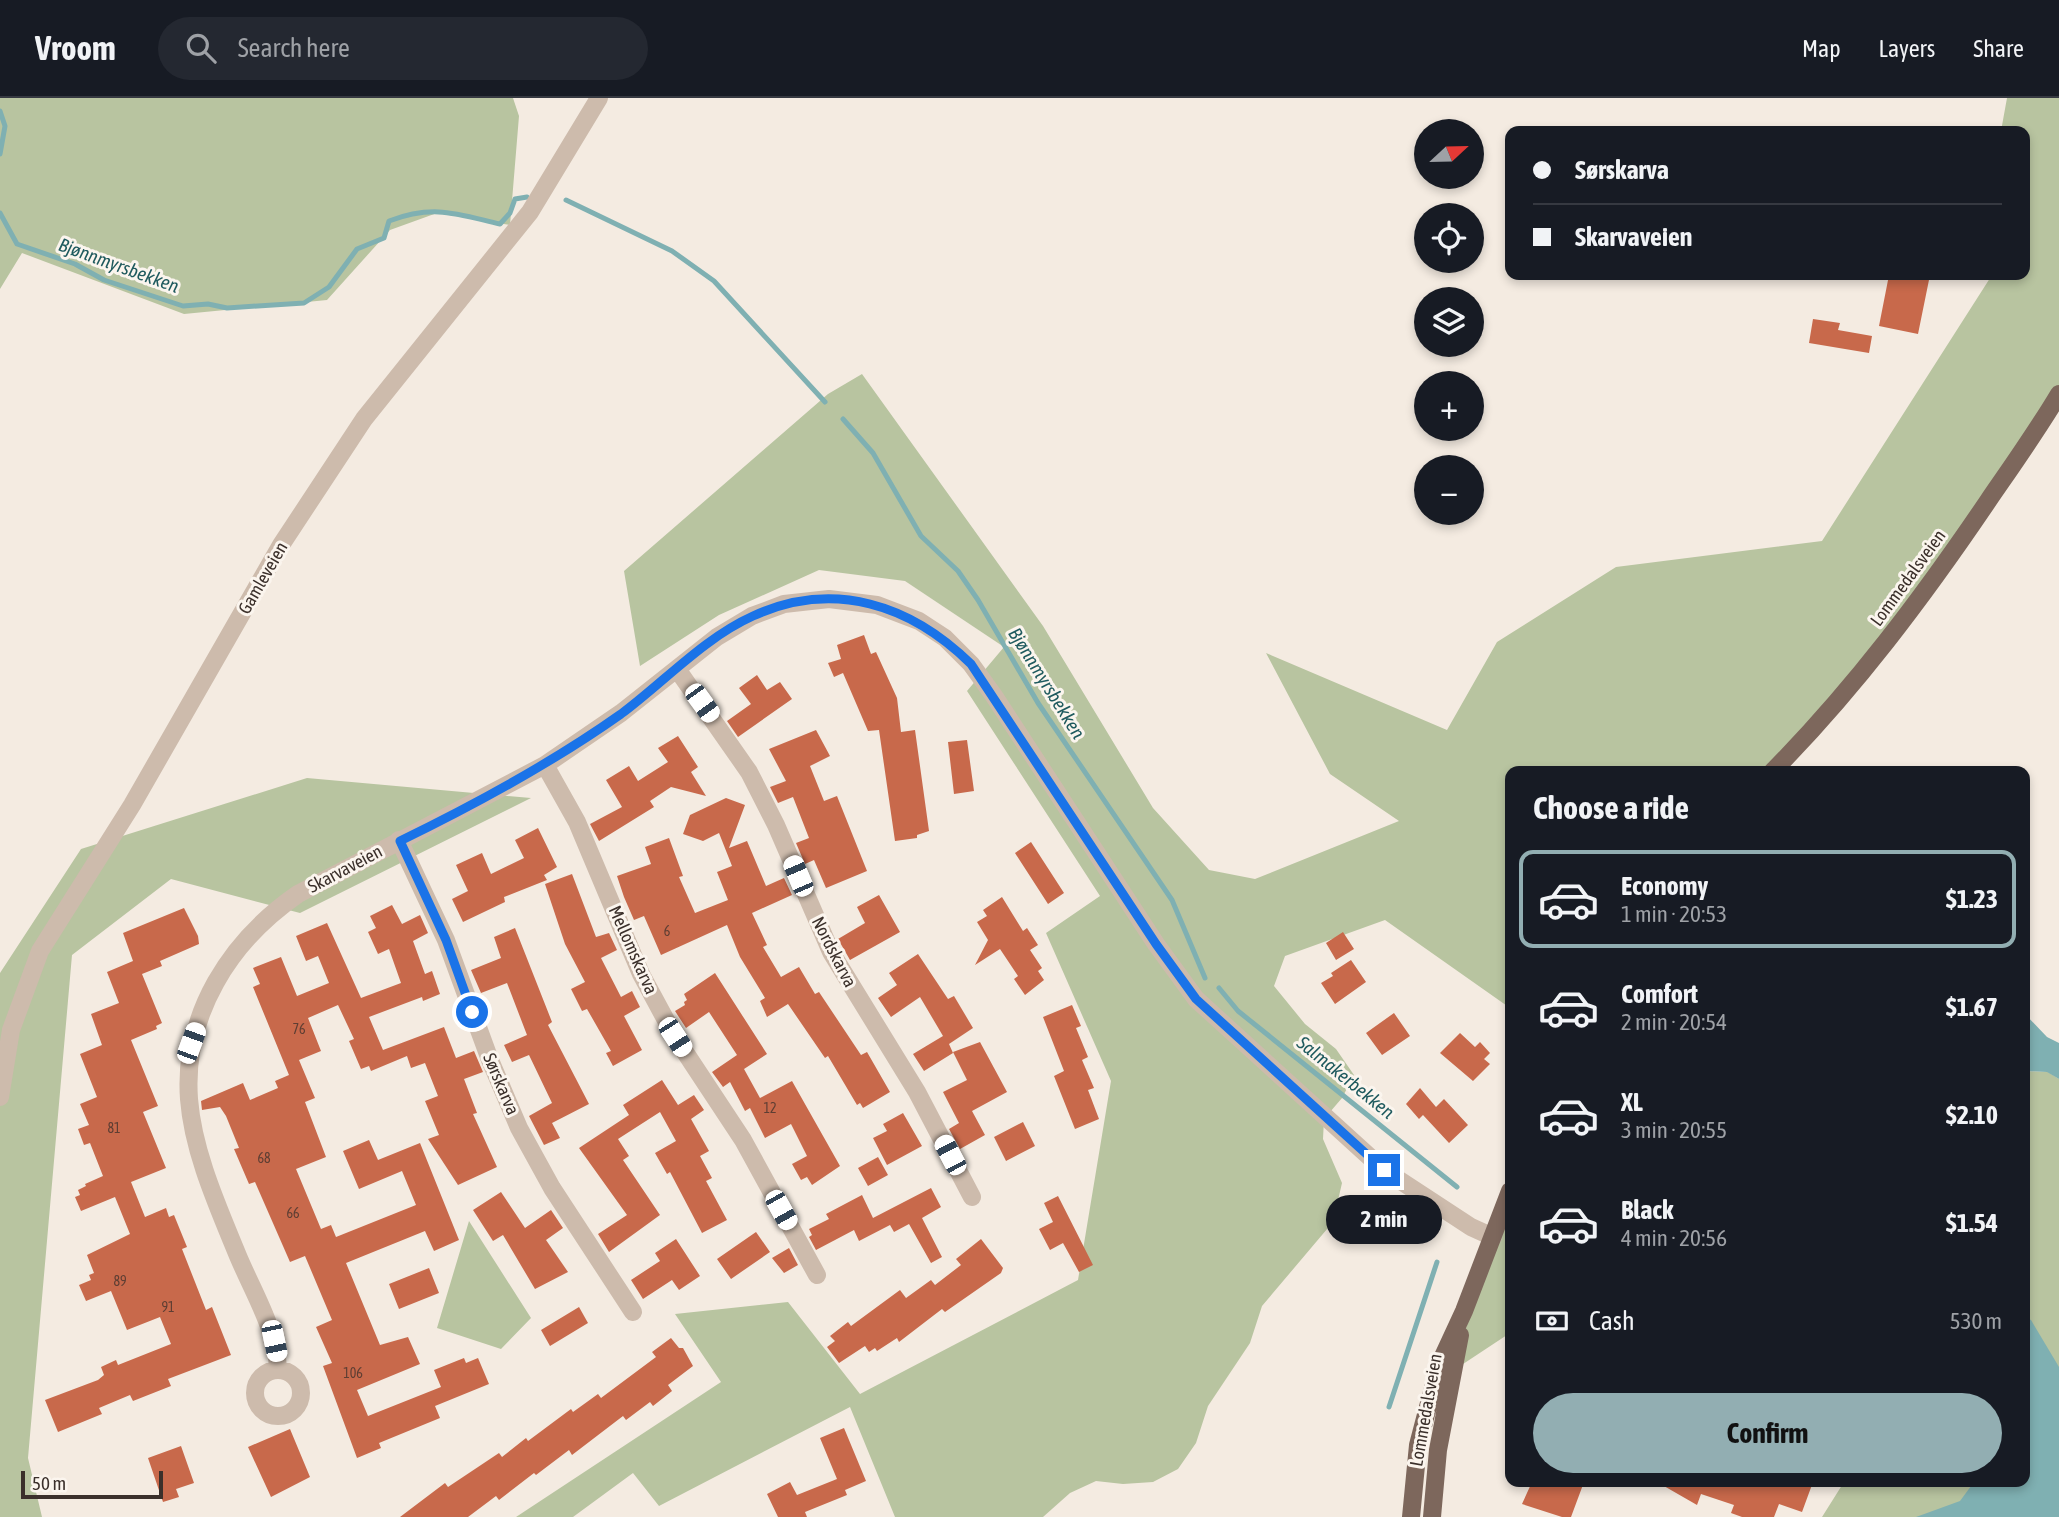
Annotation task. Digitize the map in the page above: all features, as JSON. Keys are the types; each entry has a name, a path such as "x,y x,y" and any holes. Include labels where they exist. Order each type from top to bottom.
{"main road":[{"name":"Lommedalsveien","path":"1778,766 1830,712 1893,635 1948,559 2059,394"},
{"name":"Lommedalsveien","path":"1411,1517 1413,1479 1425,1413 1439,1365 1464,1311 1505,1205"},
{"name":"Lommedalsveien","path":"1432,1517 1438,1450 1464,1311"}],"street":[{"name":"Gamleveien","path":"0,1097 11,1030 40,951 132,805 281,545 364,419 530,212 599,98"},
{"name":"Skarvaveien","path":"278,1370 274,1341 208,1179 190,1100 191,1043 211,989 239,945 274,911 298,894 544,765 621,713 752,616 784,604 818,600 877,605 919,621 945,638 971,664 994,696 1156,944 1196,999 1384,1170 1452,1215 1493,1237"},
{"name":"Nordskarva","path":"677,669 749,772 776,825 831,952 917,1092 972,1197"},
{"name":"Mellomskarva","path":"544,765 577,822 641,974 658,1006 675,1037 743,1140 817,1275"},
{"name":"Sørskarva","path":"400,841 446,940 490,1060 519,1128 552,1188 633,1312"}],"green space":[{"path":"0,98 513,98 519,116 510,225 437,213 390,230 327,300 184,314 22,253 0,289"},
{"path":"2007,98 2059,98 2059,392 1975,521 1774,766 1505,766 1505,1004 1385,920 1285,956 1274,986 1305,1024 1336,1049 1354,1075 1342,1098 1324,1119 1323,1139 1342,1183 1333,1222 1262,1306 1250,1343 1208,1406 1196,1443 1178,1469 1153,1482 1123,1484 1096,1481 1070,1493 1043,1517 895,1517 850,1407 659,1506 633,1473 573,1517 516,1517 721,1382 675,1314 788,1302 860,1394 1078,1280 1111,1081 1046,933 1100,896 967,691 1004,647 905,581 819,570 719,615 640,666 624,571 828,394 862,374 1043,626 1153,808 1209,870 1255,879 1399,821 1330,774 1266,653 1447,730 1497,642 1616,567 1822,541 1989,280 2030,280 2030,126 2002,126"},
{"path":"307,778 531,798 300,913 171,879 72,955 28,1458 42,1517 0,1517 0,973 81,849"},
{"path":"2030,1071 2048,1072 2059,1079 2059,1517 1822,1517 1841,1487 2030,1487"},
{"path":"1505,1204 1505,1336 1454,1370 1490,1243"},
{"path":"469,1221 531,1318 501,1349 437,1328"}],"water":[{"path":"2030,1019 2047,1037 2059,1043 2059,1079 2047,1072 2030,1071"},
{"path":"2030,1320 2059,1367 2059,1517 1916,1517 1960,1501 1970,1487 2030,1487"}],"building":[{"path":"1888,280 1929,280 1918,334 1879,326"},
{"path":"1813,319 1840,323 1838,330 1872,336 1869,353 1809,343"},
{"path":"864,635 871,654 876,652 897,698 901,732 915,730 929,831 917,835 917,838 895,841 879,730 868,731 843,673 834,677 828,663 841,659 837,645"},
{"path":"757,675 767,690 780,682 792,699 738,737 727,721 751,704 739,688"},
{"path":"816,730 830,756 810,766 824,801 837,796 867,871 826,888 814,860 805,864 796,843 809,838 793,797 778,803 770,787 786,781 769,749"},
{"path":"678,736 698,767 691,772 706,796 671,787 650,801 654,807 599,841 590,824 622,807 606,780 629,766 638,781 668,762 658,748"},
{"path":"967,740 974,791 954,794 948,742"},
{"path":"726,798 745,805 729,848 747,841 766,886 784,878 792,895 752,913 767,945 763,947 781,977 799,967 815,994 819,992 861,1055 867,1052 890,1092 863,1108 860,1103 857,1105 828,1056 825,1058 788,1004 767,1017 760,1001 765,998 740,957 727,925 661,955 644,916 634,920 617,876 651,864 645,847 669,838 683,876 679,877 695,913 728,900 717,872 732,866 719,833 703,841 683,834 690,815"},
{"path":"538,828 557,867 544,875 547,880 504,897 505,902 463,922 452,899 468,891 456,865 482,853 491,874 524,858 515,840"},
{"path":"1031,842 1064,893 1048,904 1015,853"},
{"path":"572,874 596,937 609,933 617,950 601,958 621,997 632,991 640,1007 624,1016 642,1050 613,1066 606,1053 611,1051 587,1009 582,1011 571,989 585,982 565,944 545,884"},
{"path":"879,895 900,932 850,960 838,939 865,923 857,907"},
{"path":"1002,897 1023,931 1027,928 1038,945 1030,950 1042,968 1038,971 1044,980 1025,995 1014,979 1018,976 1000,949 975,965 988,940 977,922 987,916 983,910"},
{"path":"392,905 402,924 420,915 428,933 413,941 425,974 432,971 440,994 423,1001 422,997 369,1017 383,1050 444,1027 456,1058 474,1051 483,1072 464,1079 477,1113 473,1114 497,1167 458,1185 428,1139 439,1135 425,1101 438,1096 425,1063 411,1068 407,1056 371,1071 369,1066 361,1069 349,1041 354,1039 338,1005 308,1018 321,1051 299,1060 315,1098 305,1102 326,1157 296,1169 321,1229 331,1225 336,1237 416,1205 402,1171 359,1189 343,1151 369,1140 378,1160 420,1143 459,1240 434,1251 425,1231 346,1263 380,1345 408,1337 420,1364 357,1390 368,1416 441,1387 434,1370 464,1358 466,1363 478,1358 489,1384 435,1406 440,1418 379,1443 381,1448 357,1458 323,1366 332,1363 316,1327 332,1320 305,1256 290,1262 255,1182 249,1184 234,1149 239,1148 226,1116 220,1107 202,1110 201,1101 243,1083 250,1100 278,1088 275,1081 289,1075 253,987 260,984 253,968 281,957 297,996 329,983 318,956 306,961 296,936 327,923 361,998 401,983 389,949 378,954 368,932 376,928 370,916"},
{"path":"184,908 198,936 199,944 160,961 162,966 142,974 162,1023 156,1026 157,1029 131,1040 158,1106 143,1112 166,1168 131,1182 145,1217 166,1208 169,1217 174,1215 187,1247 182,1249 206,1310 212,1307 231,1355 168,1379 171,1386 133,1401 130,1395 99,1408 102,1414 58,1432 45,1400 98,1380 104,1375 101,1367 116,1360 118,1365 171,1344 160,1317 127,1330 111,1291 86,1301 79,1285 91,1280 89,1275 94,1273 87,1255 130,1234 115,1197 81,1211 75,1197 80,1195 78,1190 86,1186 85,1184 103,1176 90,1143 84,1145 78,1129 89,1125 80,1104 97,1097 80,1054 102,1045 91,1014 119,1003 107,972 133,961 123,933"},
{"path":"515,928 552,1022 548,1025 589,1104 552,1123 560,1138 544,1145 529,1116 552,1103 529,1055 512,1062 504,1045 527,1035 507,983 481,993 471,970 501,958 494,937"},
{"path":"1343,932 1354,949 1336,960 1326,943"},
{"path":"918,954 948,999 954,996 973,1028 949,1044 953,1053 924,1071 913,1054 943,1036 920,997 891,1017 878,998 897,985 889,973"},
{"path":"1351,960 1366,982 1335,1004 1321,983"},
{"path":"715,973 767,1054 744,1069 760,1098 792,1081 840,1166 812,1185 807,1177 801,1180 792,1164 807,1156 791,1124 765,1138 750,1108 745,1111 730,1082 723,1087 712,1072 737,1055 709,1012 686,1028 675,1011 685,1005 687,1000 684,994"},
{"path":"1072,1005 1081,1026 1076,1028 1088,1057 1082,1060 1094,1088 1088,1090 1099,1119 1075,1129 1054,1076 1064,1071 1043,1017"},
{"path":"1394,1013 1410,1036 1382,1055 1366,1033"},
{"path":"1460,1033 1475,1047 1480,1042 1490,1053 1484,1059 1490,1064 1473,1081 1440,1053"},
{"path":"980,1042 1007,1092 972,1111 985,1135 960,1149 949,1129 959,1123 943,1092 967,1080 953,1052"},
{"path":"662,1080 678,1105 694,1095 704,1110 691,1119 709,1151 700,1156 712,1178 706,1181 727,1220 702,1233 670,1172 667,1174 655,1153 676,1141 660,1112 618,1139 629,1156 623,1160 660,1215 609,1252 598,1234 627,1215 579,1148 629,1115 623,1105"},
{"path":"1420,1088 1436,1107 1444,1099 1468,1125 1449,1143 1423,1115 1419,1119 1406,1104"},
{"path":"903,1113 922,1146 887,1165 873,1138 887,1131 883,1124"},
{"path":"1023,1122 1035,1146 1006,1161 994,1137"},
{"path":"878,1157 888,1175 868,1186 858,1168"},
{"path":"931,1188 941,1207 922,1218 942,1257 931,1263 909,1224 894,1232 890,1225 859,1241 854,1230 816,1250 809,1237 812,1235 809,1229 829,1219 826,1214 862,1195 873,1218"},
{"path":"501,1192 525,1228 551,1210 563,1228 546,1240 568,1272 535,1289 503,1235 493,1241 473,1210"},
{"path":"1058,1196 1093,1265 1079,1272 1063,1243 1050,1250 1039,1229 1053,1222 1044,1203"},
{"path":"756,1232 770,1252 731,1279 717,1259"},
{"path":"676,1239 700,1276 679,1290 672,1280 643,1299 631,1280 660,1261 655,1253"},
{"path":"981,1239 1003,1268 1001,1273 945,1312 942,1309 899,1342 897,1338 877,1351 875,1348 869,1352 865,1346 839,1363 827,1347 835,1341 830,1336 848,1322 851,1326 900,1290 906,1298 931,1280 935,1285 961,1265 956,1259"},
{"path":"789,1248 798,1265 784,1273 772,1258"},
{"path":"429,1268 439,1293 399,1309 389,1284"},
{"path":"579,1307 588,1323 550,1346 541,1330"},
{"path":"671,1338 679,1348 683,1348 693,1366 668,1385 672,1391 653,1406 650,1402 626,1420 623,1416 572,1455 569,1450 499,1500 496,1496 468,1517 400,1517 445,1483 448,1487 499,1453 502,1457 526,1438 528,1441 571,1409 573,1412 598,1394 601,1398 656,1357 652,1352"},
{"path":"844,1428 866,1481 845,1490 847,1495 805,1512 807,1517 778,1517 767,1494 790,1482 797,1495 837,1479 820,1438"},
{"path":"290,1429 310,1477 271,1497 248,1447"},
{"path":"181,1446 194,1483 176,1489 179,1497 163,1502 148,1458"},
{"path":"1530,1487 1582,1487 1571,1517 1562,1517 1522,1504"},
{"path":"1666,1487 1811,1487 1802,1512 1779,1504 1774,1517 1742,1517 1731,1513 1734,1505 1701,1494 1697,1505"}],"waterway":[{"name":"Bjønnmyrsbekken","path":"0,111 5,126 0,154"},
{"name":"Bjønnmyrsbekken","path":"0,213 17,244 75,264 104,280 183,306 208,304 227,308 304,303 329,287 357,249 384,238 389,221 419,213 445,212 500,224 510,213 515,199 527,197"},
{"name":"Bjønnmyrsbekken","path":"566,200 672,251 714,281 825,402"},
{"name":"Bjønnmyrsbekken","path":"843,419 873,453 921,536 958,571 978,600 1038,703 1172,900 1205,978"},
{"name":"Salmakerbekken","path":"1219,988 1238,1011 1457,1187"},
{"path":"1389,1407 1437,1262"}],"route":[{"path":"472,1012 446,940 400,841 544,765 621,713 718,638 752,616 784,604 830,599 877,605 919,621 945,638 971,664 1156,944 1196,999 1384,1170"}]}
